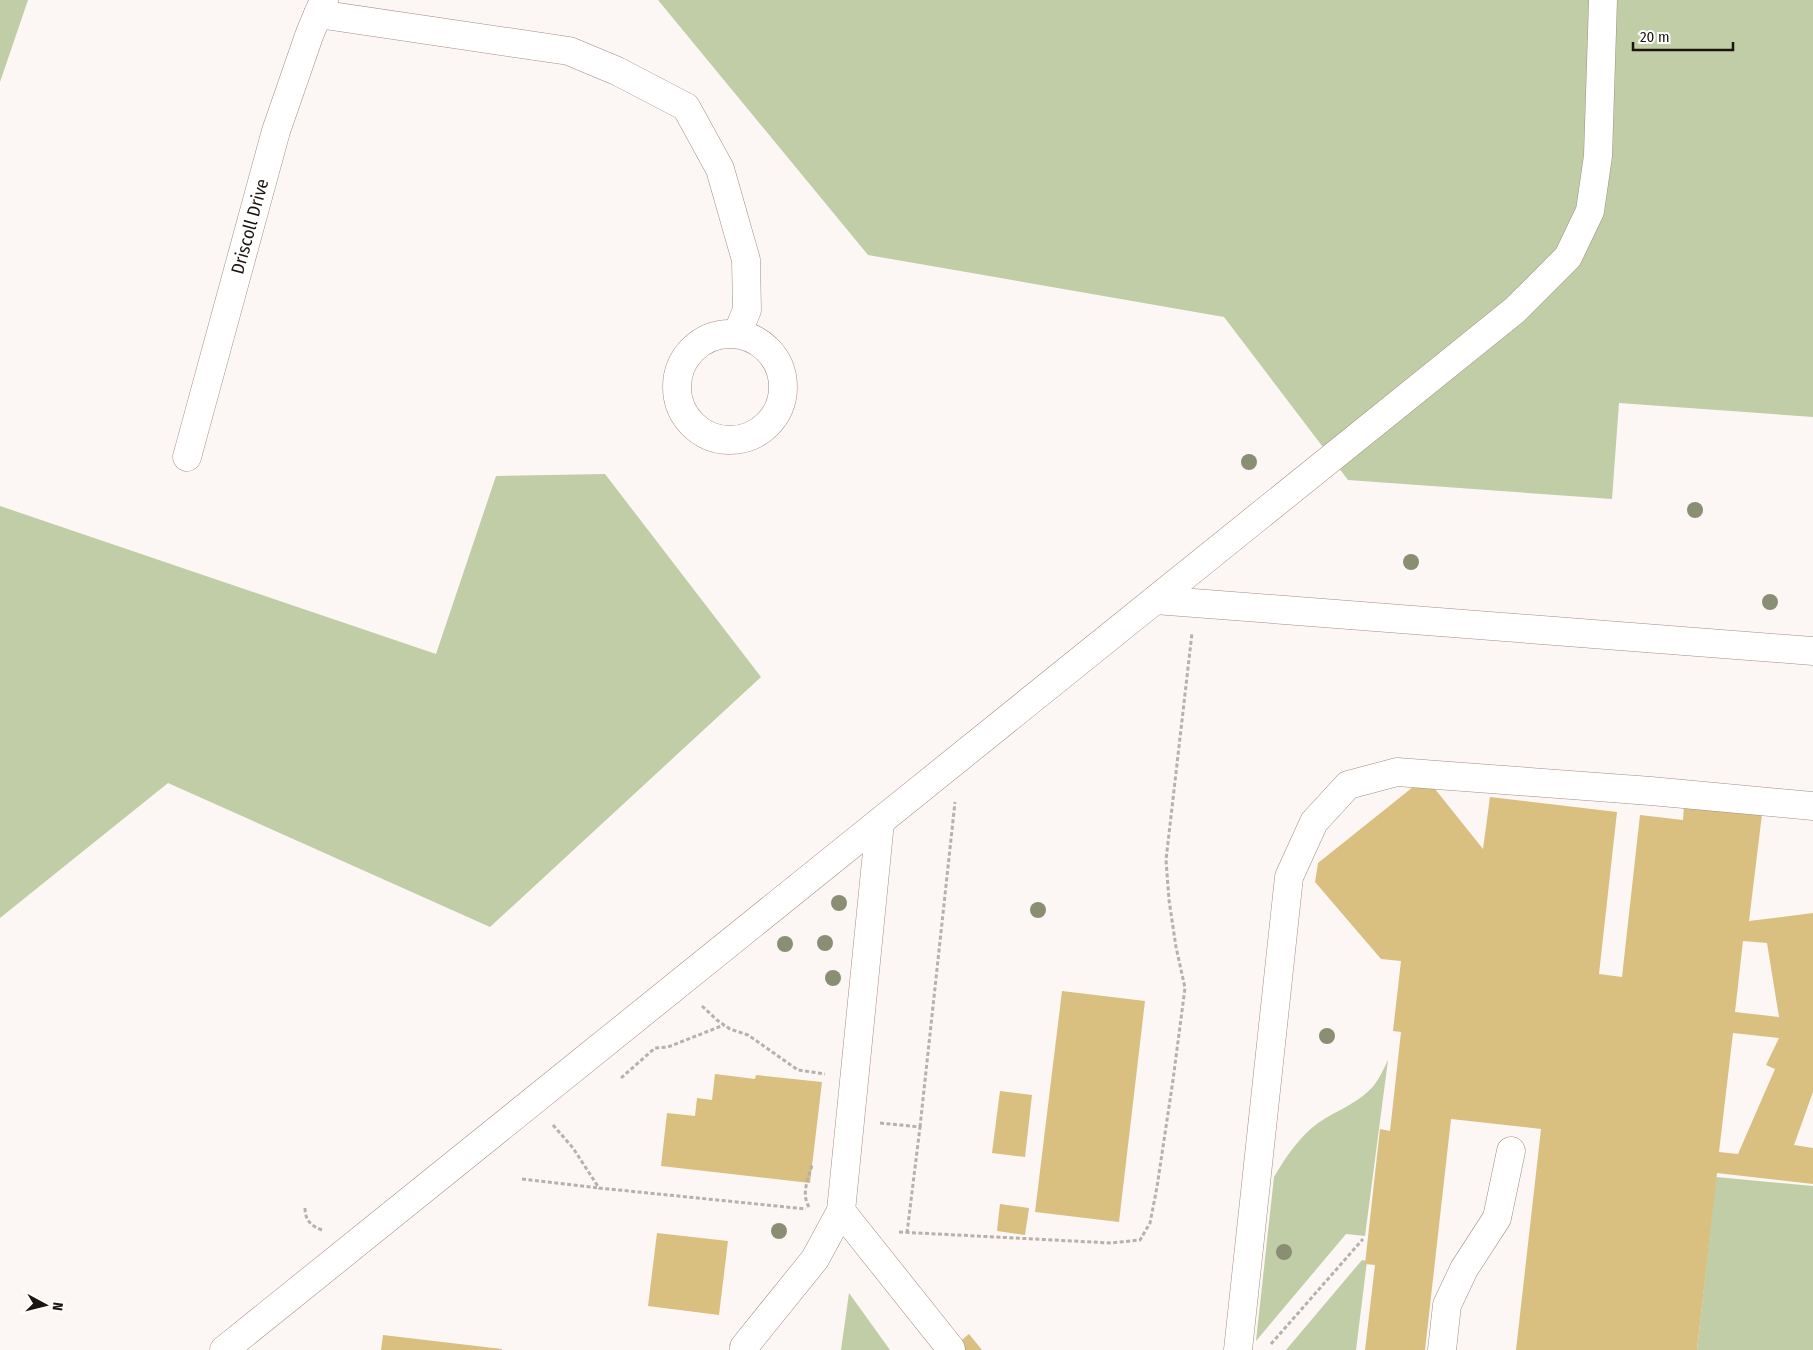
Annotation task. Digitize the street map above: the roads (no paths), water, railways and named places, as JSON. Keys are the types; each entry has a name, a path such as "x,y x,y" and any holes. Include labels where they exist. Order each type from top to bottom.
{"street":[{"path":"224,1350 1515,310 1568,257 1590,211 1598,156 1603,0"},
{"path":"321,7 569,51 617,71 686,107 720,169 746,260 747,310 737,334"},
{"name":"Driscoll Drive","path":"188,458 276,131 321,7"},
{"path":"1155,600 1813,651"},
{"path":"1238,1350 1288,876 1314,822 1348,785 1396,772 1651,791 1813,806"},
{"path":"744,1350 744,1347 815,1259 849,1221 880,822"},
{"path":"1442,1350 1447,1304 1464,1269 1497,1218 1511,1151"},
{"path":"849,1221 951,1349"}]}
